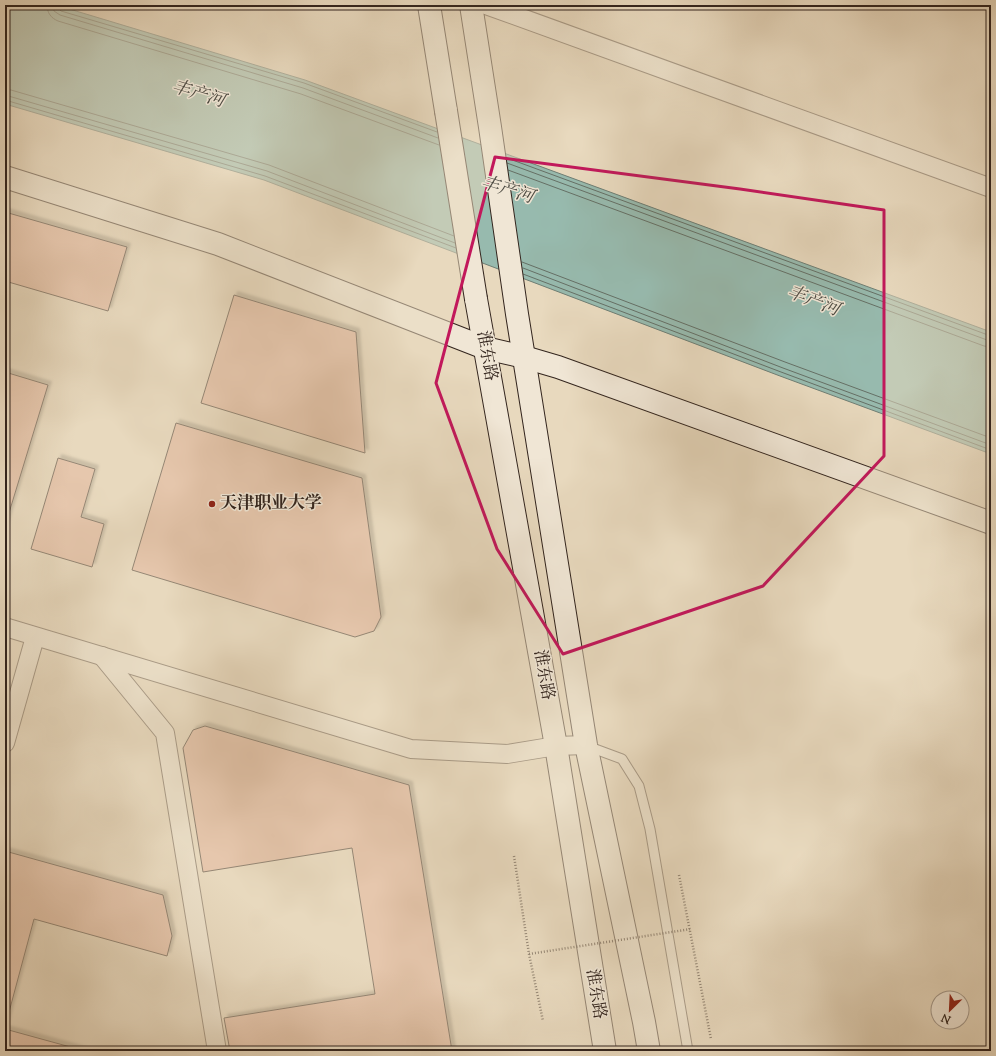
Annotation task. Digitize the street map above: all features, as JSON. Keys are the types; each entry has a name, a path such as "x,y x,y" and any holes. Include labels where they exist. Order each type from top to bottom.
{"main road":[{"name":"淮东路","path":"429,5 476,299 556,746 604,1051"},
{"name":"淮东路","path":"471,5 517,314 586,745 649,1051"},
{"path":"5,177 218,244 485,348 558,367 991,523"}],"street":[{"path":"486,5 991,188"},
{"path":"5,627 411,749 507,754 556,746 586,745"},
{"path":"5,743 35,636"},
{"path":"102,656 165,733 216,1051"}],"lane":[{"path":"586,745 622,759 639,786 650,829 688,1051"}],"path":[{"path":"514,856 529,954 543,1021"},
{"path":"679,875 691,929 711,1039"},
{"path":"529,954 691,929"}],"highlighted area":[{"path":"495,157 740,189 884,210 884,456 763,586 563,654 497,549 436,383"}],"water":[{"name":"丰产河","path":"5,5 56,5 305,80 991,332 991,454 780,376 264,180 5,104"}],"building":[{"path":"5,212 127,247 108,311 5,281"},
{"path":"234,295 356,332 365,453 201,403"},
{"path":"5,372 48,385 5,526"},
{"path":"176,423 362,478 381,617 374,631 355,637 132,570"},
{"path":"58,458 95,469 81,517 104,524 92,567 31,549"},
{"path":"205,726 409,785 452,1051 230,1051 224,1018 375,994 352,848 203,872 183,748 193,730"},
{"path":"5,851 163,895 172,936 167,956 34,919 5,1027"},
{"path":"5,1029 85,1051 5,1051"}],"place":[{"name":"天津职业大学","path":"212,504"}]}
